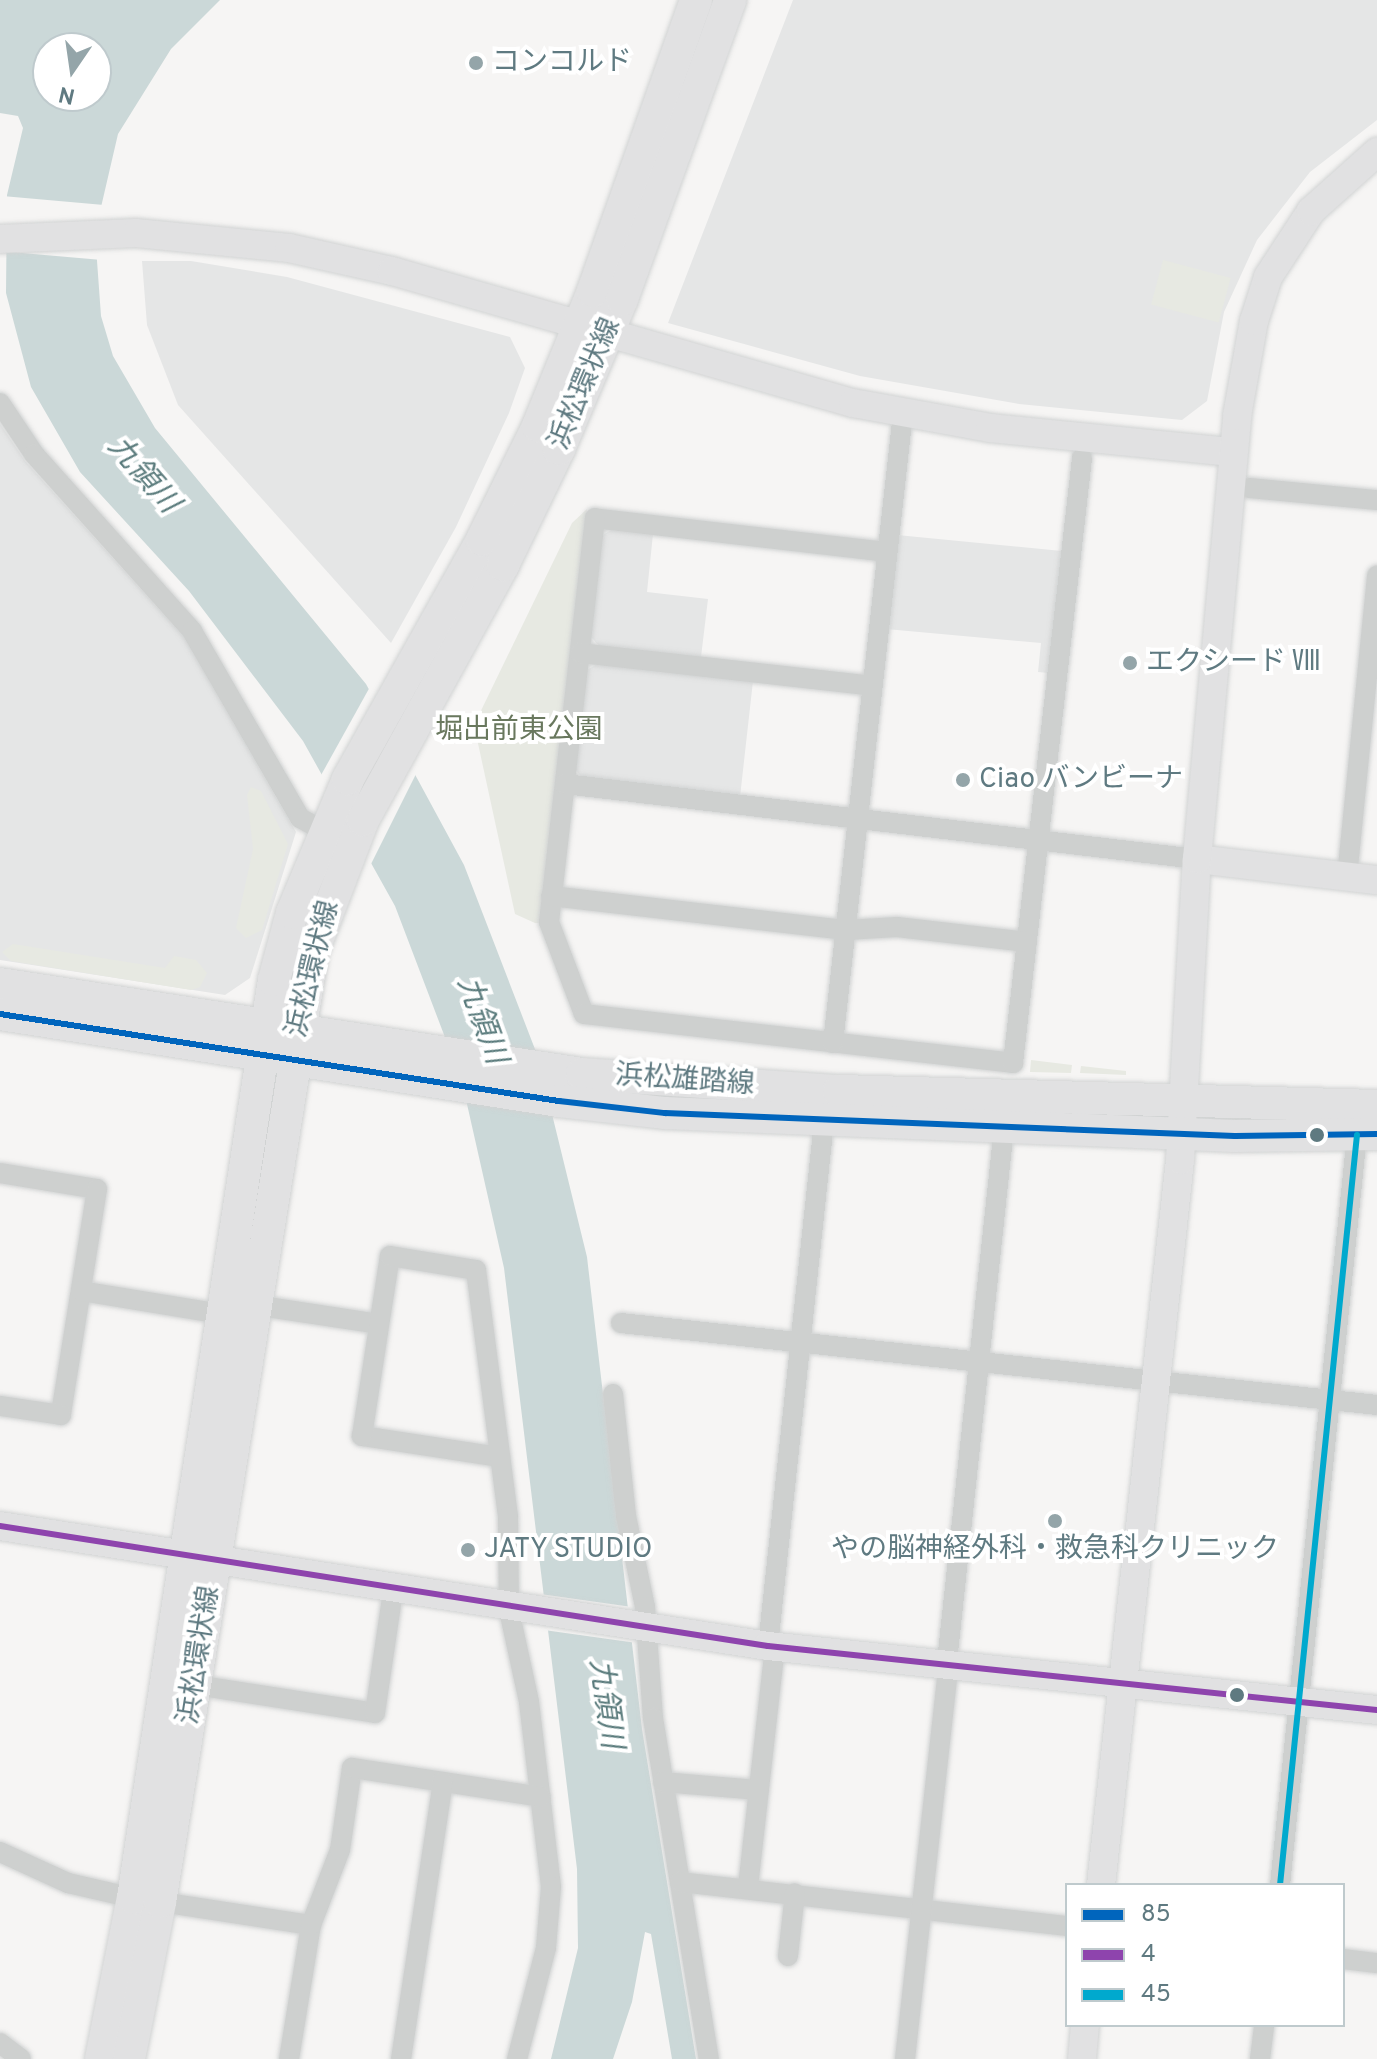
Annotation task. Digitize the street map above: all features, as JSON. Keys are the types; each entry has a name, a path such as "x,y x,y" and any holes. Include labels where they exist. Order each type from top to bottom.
{"main road":[{"name":"浜松環状線","path":"101,2059 146,1900 195,1685 216,1562 254,1305 292,913 326,824 593,329 696,0"},
{"name":"浜松環状線","path":"129,2059 184,1556 222,1314 280,1043 350,849 408,734 503,565 593,329 730,0"},
{"name":"浜松雄踏線","path":"0,984 280,1043 450,1085 559,1101 824,1122 1004,1128 1377,1106"},
{"name":"浜松雄踏線","path":"0,1014 280,1043 439,1053 550,1070 1367,1134"}],"street":[{"path":"1101,1883 1156,1381 1181,1118 1197,859 1232,452 1251,333 1268,277 1311,211 1377,152"},
{"path":"0,239 109,233 213,238 314,253 903,413 1016,431 1232,452"},
{"path":"0,403 36,457 192,631 300,818 326,824"},
{"path":"833,1043 903,413"},
{"path":"887,552 595,518 549,922 584,1014 1013,1063 1082,458"},
{"path":"1249,488 1377,500"},
{"path":"1347,877 1369,742 1377,575"},
{"path":"580,653 872,686"},
{"path":"565,784 1377,880"},
{"path":"551,896 846,930 897,927 1027,942"},
{"path":"748,1887 824,1122"},
{"path":"905,2059 1004,1128"},
{"path":"1280,1883 1332,1400 1367,1134"},
{"path":"0,1173 97,1189 61,1415 0,1406"},
{"path":"500,1457 362,1436 390,1256 476,1270 522,1612 550,1917 517,2059"},
{"path":"81,1291 222,1314"},
{"path":"254,1305 379,1324"},
{"path":"621,1323 1377,1405"},
{"path":"613,1394 626,1516 663,1782 709,2059"},
{"path":"0,1526 522,1612 772,1647 948,1662 1377,1710"},
{"path":"195,1685 375,1713 393,1591"},
{"path":"289,2059 311,1925 340,1850 352,1768 541,1797"},
{"path":"401,2059 443,1782"},
{"path":"663,1782 759,1790"},
{"path":"0,1852 68,1883 146,1900 311,1925"},
{"path":"680,1882 748,1887 1065,1926"},
{"path":"788,1956 795,1893"},
{"path":"1345,1959 1377,1963"},
{"path":"1082,2059 1085,2027"},
{"path":"1260,2059 1264,2027"},
{"path":"0,2043 21,2059"}],"shaded area":[{"path":"793,0 1377,0 1377,120 1310,172 1257,240 1224,312 1207,401 1182,420 1019,404 860,376 668,323"},
{"path":"142,261 191,261 287,277 510,337 525,368 509,413 456,527 391,643 178,405 147,325"},
{"path":"0,424 25,461 184,637 296,832 250,978 225,995 0,960"},
{"path":"611,530 653,534 647,592 708,599 701,657 599,646 591,637 603,535"},
{"path":"897,535 1062,551 1048,673 1038,672 1041,643 886,629"},
{"path":"597,664 753,681 740,797 583,779 575,769 587,670"}],"green space":[{"path":"1163,260 1231,278 1219,323 1151,304"},
{"name":"堀出前東公園","path":"587,509 539,923 535,923 515,914 474,725 572,523"},
{"path":"251,787 261,791 288,844 262,930 246,938 236,928 253,849 247,795"},
{"path":"13,944 165,968 174,956 196,960 207,973 200,987 191,990 11,961 2,952"},
{"path":"1031,1060 1072,1065 1071,1073 1030,1072"},
{"path":"1081,1066 1126,1071 1126,1075 1080,1073"}],"water":[{"name":"九領川","path":"0,0 220,0 171,49 118,134 95,233 101,316 113,356 155,428 366,684 464,865 538,1057 587,1257 642,1729 696,2059 672,2059 651,1934 645,1932 632,2002 613,2059 551,2059 578,1948 577,1869 504,1268 462,1082 395,906 303,741 189,591 80,472 31,387 6,293 7,195 23,128 18,116 0,113"}],"pier":[{"path":"2,196 104,205 99,260 0,251"},
{"path":"371,685 419,768 370,866 320,777"},
{"path":"540,1594 632,1607 637,1643 544,1630"}],"transit line":[{"name":"85","path":"0,1014 559,1101 665,1113 1235,1136 1377,1134"},
{"name":"45","path":"1280,1883 1357,1135"},
{"name":"4","path":"0,1526 768,1646 1377,1710"}],"place":[{"name":"コンコルド","path":"476,63"},
{"name":"エクシード Ⅷ","path":"1130,663"},
{"name":"Ciao バンビーナ","path":"963,780"},
{"name":"やの脳神経外科・救急科クリニック","path":"1055,1521"},
{"name":"JATY STUDIO","path":"468,1550"}]}
